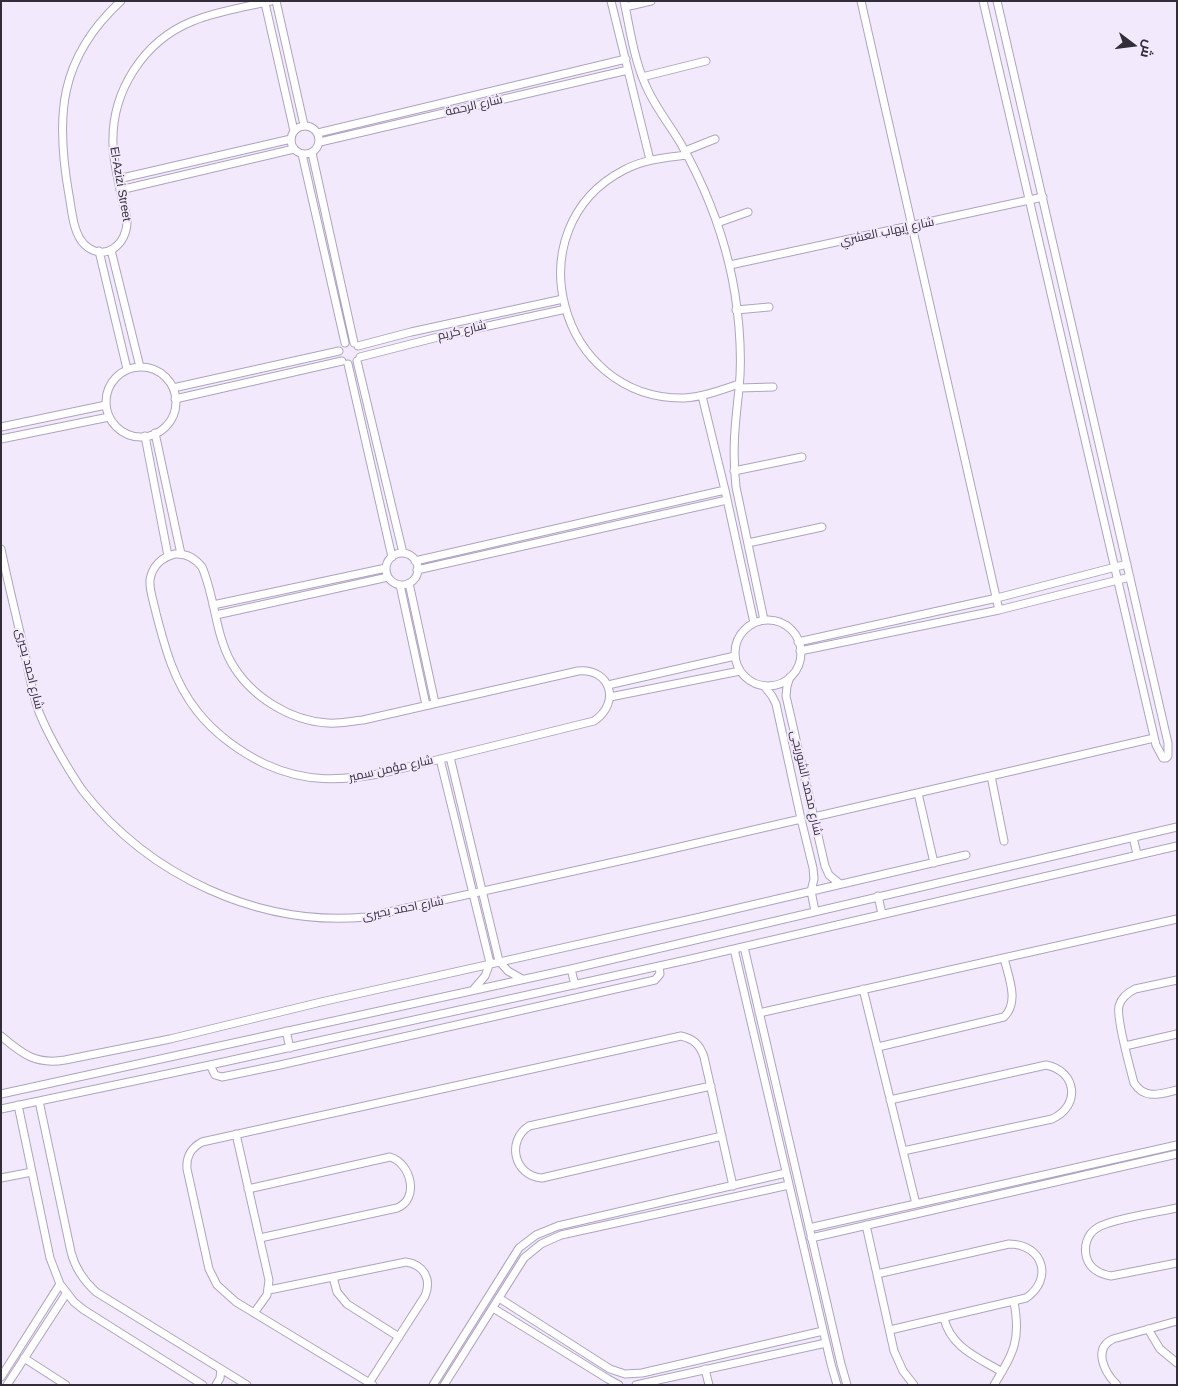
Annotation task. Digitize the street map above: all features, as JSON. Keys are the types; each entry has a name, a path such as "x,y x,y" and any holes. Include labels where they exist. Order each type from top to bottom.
{"street":[{"path":"121,1 96,28 75,64 63,103 61,123 67,184 77,233 86,246 99,251 111,250 140,366"},
{"path":"276,1 304,125"},
{"path":"612,1 650,160"},
{"path":"651,1 625,4 642,78 686,153 704,191 717,223 730,265 739,346 739,386 734,427 734,471 764,620"},
{"path":"861,1 999,610"},
{"path":"983,1 1154,738 1158,750 1163,758 1166,758 1168,756 1168,743 997,1"},
{"path":"268,2 294,131 291,139 294,149 302,154 312,153 316,150 320,142 318,133 312,127 304,125 294,131"},
{"name":"El-Azizi Street","path":"111,250 125,238 127,229 113,145 113,126 116,111 126,82 143,57 165,36 192,21 268,2"},
{"name":"شارع الرحمة","path":"318,133 626,60"},
{"path":"642,78 706,61"},
{"name":"شارع الرحمة","path":"320,142 628,70"},
{"path":"118,179 291,139"},
{"path":"715,139 686,153 637,164 612,177 591,195 569,230 562,257 561,285 563,299 574,332 587,352 604,370 624,384 654,395 670,397 702,396 739,386 773,387"},
{"path":"120,190 294,149"},
{"path":"312,153 356,345 360,351 358,359 403,553"},
{"path":"302,154 345,344"},
{"name":"شارع إيهاب العشري","path":"730,265 1043,197"},
{"path":"717,223 748,212"},
{"path":"99,251 127,369"},
{"name":"شارع كريم","path":"356,345 563,299"},
{"path":"736,310 769,307"},
{"name":"شارع كريم","path":"358,359 442,336 566,309"},
{"path":"507,310 510,321"},
{"path":"345,344 356,345"},
{"path":"173,388 339,351 345,344"},
{"path":"339,351 339,356 345,362 392,557"},
{"path":"175,399 358,359"},
{"path":"140,366 160,372 173,388 175,399 174,410 164,428 145,436 134,436 115,426 109,417 106,405 109,387 120,374 127,369 140,366"},
{"path":"702,396 754,623"},
{"path":"1,427 106,405"},
{"path":"1,439 109,417"},
{"path":"155,433 181,554"},
{"path":"145,436 168,556 181,554 197,560 202,567 231,662 255,691 270,703 298,717 329,723 363,720 587,670 595,672 608,685 610,697 740,671"},
{"path":"734,471 802,457"},
{"path":"415,561 725,490"},
{"path":"417,570 727,500"},
{"path":"748,543 822,527"},
{"name":"شارع احمد بحيرى","path":"1,550 39,712 55,746 83,791 109,819 149,855 177,873 213,892 247,905 290,914 359,918 483,892 801,818"},
{"path":"403,553 412,557 417,570 416,575 409,583 400,584 395,583 388,576 386,568 392,557 403,553"},
{"name":"شارع مؤمن سمير","path":"168,556 156,566 150,582 168,658 184,693 197,711 224,738 247,755 288,773 333,780 355,778 450,757 594,721 605,711 610,697"},
{"path":"798,642 997,598 1126,564"},
{"path":"213,605 386,568"},
{"path":"216,615 388,576"},
{"path":"800,651 999,610 1130,577"},
{"path":"409,583 435,703"},
{"path":"400,584 426,705"},
{"path":"764,620 781,623 789,628 798,642 800,651 798,665 790,677 778,684 764,686 750,681 740,671 735,650 743,631 754,623 764,620"},
{"path":"608,685 735,656"},
{"name":"شارع محمد الشوربجى","path":"790,677 786,686 786,696 826,870 840,884"},
{"name":"شارع محمد الشوربجى","path":"764,686 776,704 814,873 811,891 815,911"},
{"path":"814,818 1154,738"},
{"path":"450,757 499,961 508,971 522,979"},
{"path":"440,759 490,963 486,976 472,991"},
{"path":"991,776 1004,841"},
{"path":"918,793 934,863"},
{"path":"1,1094 571,969 1177,827"},
{"path":"1133,837 1137,854"},
{"path":"1,1109 575,985 1177,846"},
{"path":"1,1036 22,1053 32,1058 54,1062 65,1060 170,1039 490,963 705,916 966,855"},
{"path":"878,896 882,914"},
{"path":"759,1013 1177,919"},
{"path":"744,947 811,1238 841,1364 848,1385"},
{"path":"734,949 837,1385"},
{"path":"878,1047 1004,1017 1013,1002 1004,958"},
{"path":"210,1065 215,1075 222,1077 280,1065 656,980 660,974 659,966"},
{"path":"571,969 575,985"},
{"path":"1177,980 1134,989 1124,996 1118,1013 1134,1084 1137,1088 1153,1095 1177,1090"},
{"path":"864,989 916,1204"},
{"path":"286,1032 290,1048"},
{"path":"1126,1046 1177,1034"},
{"path":"268,1290 406,1262 419,1266 427,1277 428,1290 371,1384 229,1298 212,1278 209,1269 186,1169 188,1156 196,1145 202,1142 681,1036 696,1042 701,1049 733,1186"},
{"path":"890,1100 1046,1065 1060,1070 1070,1082 1072,1089 1069,1104 1059,1116 1052,1119 903,1151"},
{"path":"120,1069 123,1083"},
{"path":"711,1086 535,1124 518,1135 515,1148 520,1167 524,1172 536,1178 542,1178 722,1136"},
{"path":"39,1101 71,1252 82,1277 96,1292 246,1385"},
{"path":"18,1105 50,1258 66,1294 84,1310 203,1385"},
{"path":"236,1134 269,1274 268,1290 264,1300 254,1313"},
{"path":"809,1228 1177,1145"},
{"path":"1143,1153 1145,1162"},
{"path":"811,1238 1177,1154"},
{"path":"248,1189 390,1157 396,1159 405,1167 411,1191 407,1202 397,1208 260,1238"},
{"path":"1,1178 32,1172"},
{"path":"432,1385 519,1248 543,1231 786,1173"},
{"path":"1009,1183 1011,1192"},
{"path":"444,1385 524,1258 541,1244 554,1237 789,1185"},
{"path":"1177,1208 1099,1226 1088,1237 1085,1252 1091,1266 1103,1275 1110,1276 1177,1262"},
{"path":"866,1225 898,1362 914,1385"},
{"path":"877,1274 1009,1244 1018,1244 1034,1252 1042,1268 1039,1286 1034,1293 1026,1298 890,1330"},
{"path":"333,1277 337,1292 347,1304 399,1337"},
{"path":"1,1377 60,1284"},
{"path":"7,1385 66,1294"},
{"path":"499,1298 610,1369 626,1374 642,1373 823,1331"},
{"path":"994,1385 1012,1354 1017,1337 1017,1319 1014,1302"},
{"path":"493,1308 619,1385"},
{"path":"944,1318 948,1332 958,1344 1002,1372"},
{"path":"1117,1385 1104,1366 1101,1354 1108,1341 1177,1321"},
{"path":"1148,1329 1160,1349 1177,1363"},
{"path":"636,1385 826,1343"},
{"path":"24,1358 66,1385"},
{"path":"216,1385 220,1378 221,1368"},
{"path":"705,1369 709,1385"}]}
